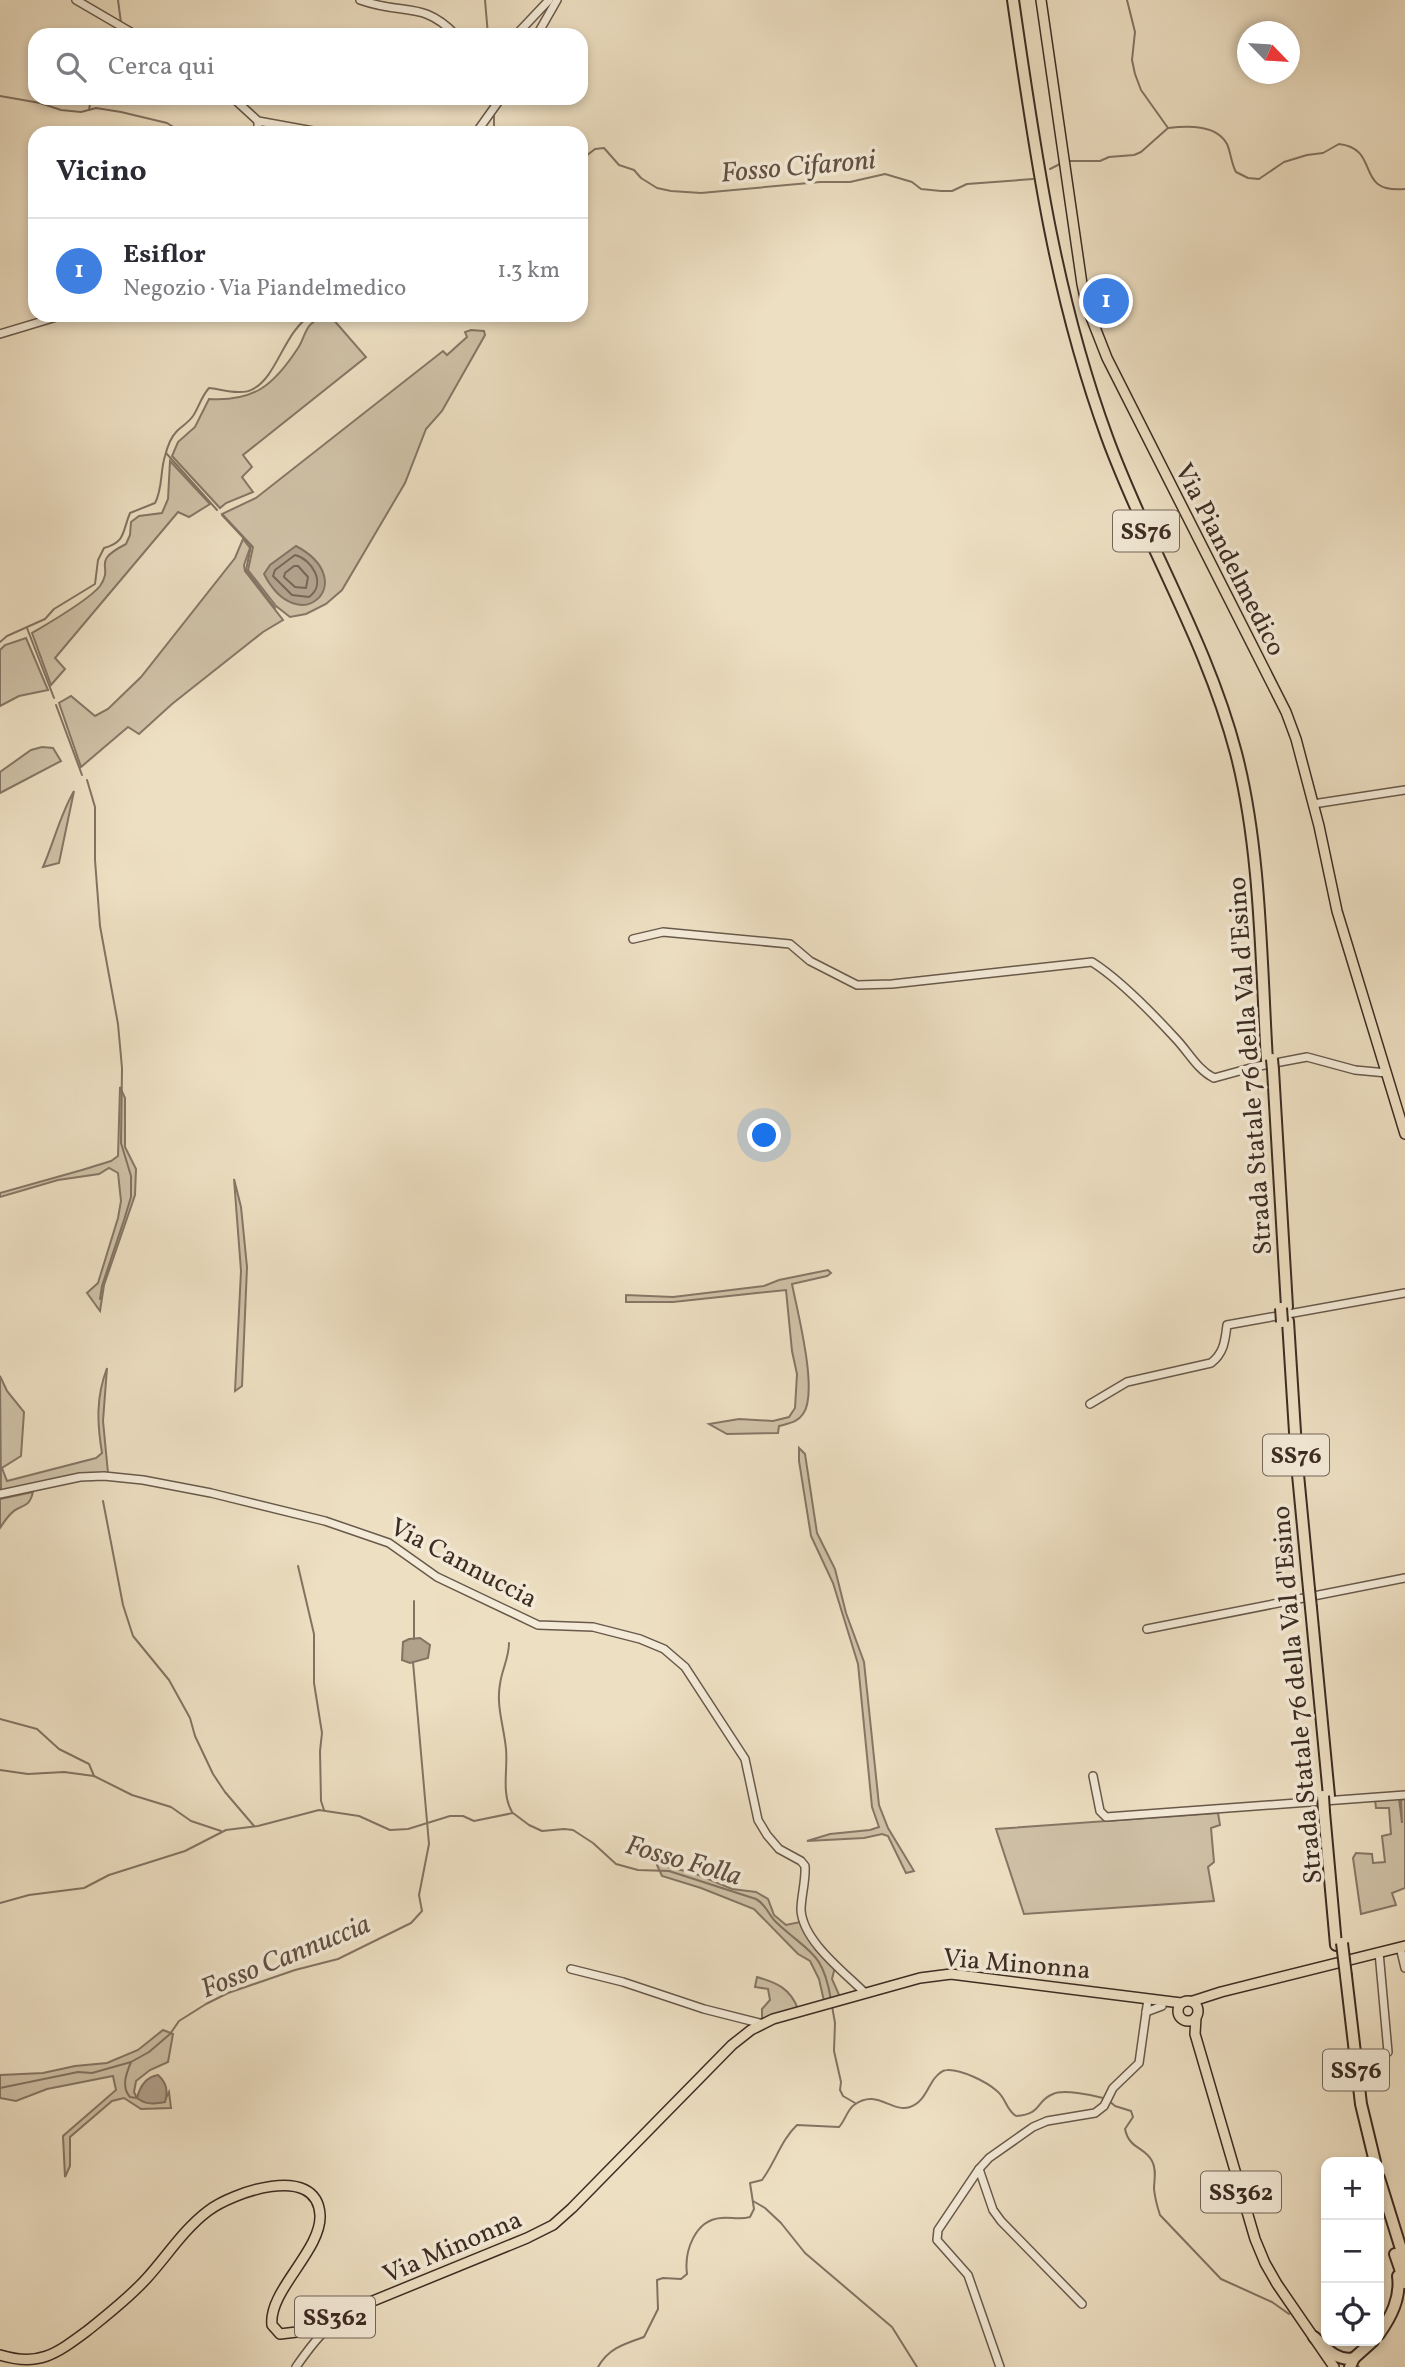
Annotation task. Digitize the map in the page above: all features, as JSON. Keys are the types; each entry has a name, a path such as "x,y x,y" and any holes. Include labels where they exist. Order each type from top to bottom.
{"highway":[{"name":"Strada Statale 76 della Val d'Esino","path":"1013,0 1043,201 1058,275 1076,342 1125,485 1198,642 1237,755 1250,818 1270,1065"},
{"name":"Strada Statale 76 della Val d'Esino","path":"1019,0 1049,200 1081,339 1131,483 1204,640 1220,681 1243,755 1255,818 1291,1464 1308,1608 1339,1944 1355,2067 1374,2157"},
{"name":"Strada Statale 76 della Val d'Esino","path":"1343,1976 1354,2103 1367,2157"},
{"path":"1384,2185 1393,2211 1405,2232"},
{"path":"1384,2197 1405,2283"},
{"path":"1384,2215 1400,2259 1398,2299 1384,2326"},
{"path":"1314,2337 1338,2358 1352,2362 1368,2346"}],"main road":[{"name":"Via Piandelmedico","path":"1041,0 1082,284 1097,336 1286,712 1313,804 1337,911 1405,1134"},
{"path":"1181,2003 1178,2009 1181,2018 1188,2021 1206,1998 1403,1947"},
{"name":"Via Minonna","path":"0,2355 29,2361 61,2351 134,2293 207,2211 232,2197 269,2187 292,2186 306,2191 318,2204 320,2214 317,2234 274,2308 271,2319 274,2330 280,2334 297,2332 554,2225 732,2045 751,2030 864,1992 934,1975 951,1974 1181,2003"},
{"name":"Via Minonna","path":"1148,1999 1181,2018"},
{"name":"SS362","path":"1181,2003 1186,2000 1196,2009 1195,2034 1255,2239 1277,2284 1332,2366"},
{"name":"SS362","path":"1181,2018 1195,2034"}],"street":[{"path":"76,0 124,28"},
{"path":"360,0 372,4 430,6 446,19 452,28"},
{"path":"523,28 550,0"},
{"path":"541,28 557,0"},
{"path":"241,105 258,121 286,126"},
{"path":"480,126 496,105"},
{"path":"258,121 258,126"},
{"path":"0,334 40,322"},
{"path":"1313,804 1405,790"},
{"path":"634,939 663,932 790,944 810,961 857,985 892,984 1092,962 1145,1007 1203,1073 1214,1078 1254,1067 1307,1058 1355,1070 1387,1073"},
{"path":"1090,1405 1127,1382 1211,1363 1219,1357 1225,1345 1227,1325 1405,1293"},
{"name":"Via Cannuccia","path":"0,1494 80,1477 104,1476 143,1479 211,1493 325,1521 389,1543 437,1577 538,1625 593,1627 640,1639 664,1649 685,1667 745,1759 758,1819 767,1835 779,1849 801,1861 805,1867 801,1910 808,1933 864,1992"},
{"path":"1147,1629 1405,1578"},
{"path":"1093,1776 1100,1811 1106,1818 1405,1795"},
{"path":"1403,1947 1405,1968"},
{"path":"1379,1952 1388,2052"},
{"path":"571,1969 612,1979 704,2010 763,2024"},
{"path":"1000,2367 968,2275 937,2240 937,2231 989,2158 1032,2127 1047,2120 1095,2113 1102,2109 1113,2088 1139,2063 1148,1999"},
{"path":"1146,2012 1162,2006"},
{"path":"979,2169 993,2210 1001,2221 1082,2304"},
{"path":"296,2367 318,2337 348,2317 353,2309"}],"shaded area":[{"path":"335,322 366,357 243,455 252,467 242,477 253,492 220,508 172,456 178,442 195,427 209,399 239,398 271,381 289,361 311,324"},
{"path":"484,331 485,335 442,411 426,429 405,483 342,590 326,604 306,614 290,617 276,606 248,570 253,547 222,514 256,498 443,351 447,355 467,337 465,332"},
{"path":"170,461 210,504 189,517 178,512 55,658 65,669 51,685 32,633 95,592 104,579 105,560 126,544 131,522 139,516 162,513 168,499"},
{"path":"243,539 250,548 244,565 245,571 283,620 263,632 172,704 139,734 128,727 81,767 59,703 71,696 95,716 108,709 141,677 235,558"},
{"path":"26,638 48,690 19,696 0,706 0,650 5,645"},
{"path":"53,748 61,761 0,793 0,772 31,750"},
{"path":"74,791 59,863 43,867 65,809"},
{"path":"120,1087 125,1098 125,1147 136,1169 135,1195 104,1285 100,1311 87,1293 98,1283 118,1218 121,1201 118,1173 109,1168 99,1174 58,1180 0,1197 0,1193 111,1161 118,1156"},
{"path":"234,1179 241,1207 247,1267 242,1386 235,1391 241,1271"},
{"path":"828,1270 831,1273 827,1276 792,1284 809,1388 801,1417 779,1426 778,1433 727,1434 709,1424 739,1419 773,1421 789,1417 795,1408 797,1374 786,1290 673,1302 626,1302 626,1295 673,1297 764,1286 779,1280"},
{"path":"107,1368 103,1421 108,1473 83,1473 1,1491 0,1376 7,1391 24,1412 21,1456 2,1468 7,1481 96,1458 102,1453 98,1410"},
{"path":"799,1448 805,1454 817,1533 835,1569 846,1613 864,1662 879,1805 888,1828 914,1871 906,1873 888,1836 882,1834 864,1838 807,1841 830,1834 879,1827 872,1807 858,1664 833,1583 811,1536"},
{"path":"33,1492 28,1503 12,1512 0,1528 0,1499"},
{"path":"1399,1798 1402,1823 1401,1800 1405,1799 1405,1888 1392,1893 1396,1905 1361,1914 1353,1858 1356,1853 1372,1854 1373,1863 1385,1862 1382,1836 1391,1834 1389,1808 1376,1808 1375,1800"},
{"path":"1218,1813 1220,1825 1211,1828 1214,1862 1208,1867 1214,1901 1024,1914 996,1829"},
{"path":"656,1863 699,1875 732,1889 756,1892 768,1899 774,1915 786,1925 800,1922 835,1967 832,1979 840,1997 824,2001 819,1979 810,1961 798,1954 754,1909 662,1876"},
{"path":"757,1977 782,1987 798,2009 762,2020 762,2009 770,2000 768,1989 755,1987"},
{"path":"163,2030 173,2034 168,2062 150,2070 136,2081 134,2092 137,2098 164,2102 169,2092 171,2108 141,2109 124,2098 112,2101 70,2137 70,2166 65,2177 63,2136 116,2090 113,2076 47,2089 16,2101 0,2098 0,2075 43,2073 107,2063 138,2050"}],"water":[{"path":"296,546 315,560 324,575 324,588 318,599 307,604 293,603 278,594 264,574 270,565"},
{"path":"420,1638 430,1645 428,1658 410,1663 402,1660 403,1642"},
{"path":"158,2075 166,2087 165,2102 150,2103 137,2098 144,2083"}],"waterway":[{"path":"118,0 121,23"},
{"path":"485,0 487,28"},
{"path":"1127,0 1135,32 1132,60 1135,74 1141,90 1168,128"},
{"name":"Fosso Cifaroni","path":"0,96 28,101"},
{"name":"Fosso Cifaroni","path":"46,105 81,112 96,108 121,112 172,126"},
{"path":"89,110 90,105"},
{"path":"494,113 494,126"},
{"name":"Fosso Cifaroni","path":"1067,161 1100,161 1109,157 1134,155 1168,128 1192,127 1209,130 1222,137 1236,172 1248,178 1259,179 1284,162 1323,153 1339,144 1360,154 1379,185 1389,189 1405,189"},
{"name":"Fosso Cifaroni","path":"588,154 595,149 604,148 619,165 634,170 657,188 701,193 820,182 850,182 885,174 912,182 921,189 941,191 952,191 967,184 1033,179"},
{"name":"Fosso Cifaroni","path":"1050,169 1062,163"},
{"path":"0,642 7,636 45,619 54,609 95,584 98,560 104,548 120,539 130,513 155,503 169,443 193,416 209,388 248,391 262,383 302,322"},
{"path":"166,453 217,510"},
{"path":"222,515 251,546 246,570 275,608"},
{"path":"27,628 54,698"},
{"path":"56,705 82,775"},
{"path":"87,780 95,807 95,860 100,926 118,1024 122,1068 121,1143 131,1176 131,1197 100,1299"},
{"path":"103,1501 123,1605 133,1636 169,1680 190,1718 195,1736 213,1774 254,1826"},
{"path":"298,1566 314,1634 314,1683 322,1733 321,1801 324,1810"},
{"path":"414,1601 414,1639"},
{"path":"509,1643 499,1700 506,1749 507,1797 512,1812"},
{"name":"Fosso Cannuccia","path":"0,2088 78,2072 92,2073 131,2062 149,2052 170,2034 179,2021 228,1993 295,1970 338,1959 411,1923 422,1911 419,1895 429,1844 413,1662"},
{"path":"0,1719 37,1729 59,1749 89,1764 94,1776"},
{"path":"0,1770 28,1774 64,1772 94,1776 132,1795 171,1807 191,1821 221,1831"},
{"name":"Fosso Folla","path":"0,1903 29,1895 84,1888 109,1875 185,1851 226,1830 258,1826 319,1810 359,1816 390,1830 408,1829 450,1816 463,1816 474,1821 513,1813 542,1831 573,1830 593,1843 616,1864 638,1870 669,1871 756,1899 763,1904 771,1917 819,1962 831,2000"},
{"name":"Fosso Folla","path":"832,2006 835,2023 834,2051 841,2082 840,2090 843,2096 855,2103"},
{"path":"131,2062 125,2085 130,2097 137,2098"},
{"path":"598,2367 612,2351 644,2337 658,2309 657,2280 681,2279 687,2274 687,2256 693,2238 704,2224 721,2218 750,2217 754,2209 750,2183 762,2180 797,2125 839,2127 852,2107 862,2100 877,2100 896,2107 910,2107 921,2099 937,2075 947,2070 966,2074 993,2087 1016,2116 1031,2113 1047,2097 1058,2093 1078,2093 1103,2098"},
{"name":"Fosso Folla","path":"1108,2100 1115,2106 1131,2111 1133,2117 1125,2129 1133,2144 1149,2156 1154,2164 1154,2192 1160,2215 1221,2279 1272,2302 1289,2314"},
{"path":"753,2201 781,2223 805,2253 892,2327 917,2367"}],"place":[{"name":"Esiflor","path":"1106,301"}]}
